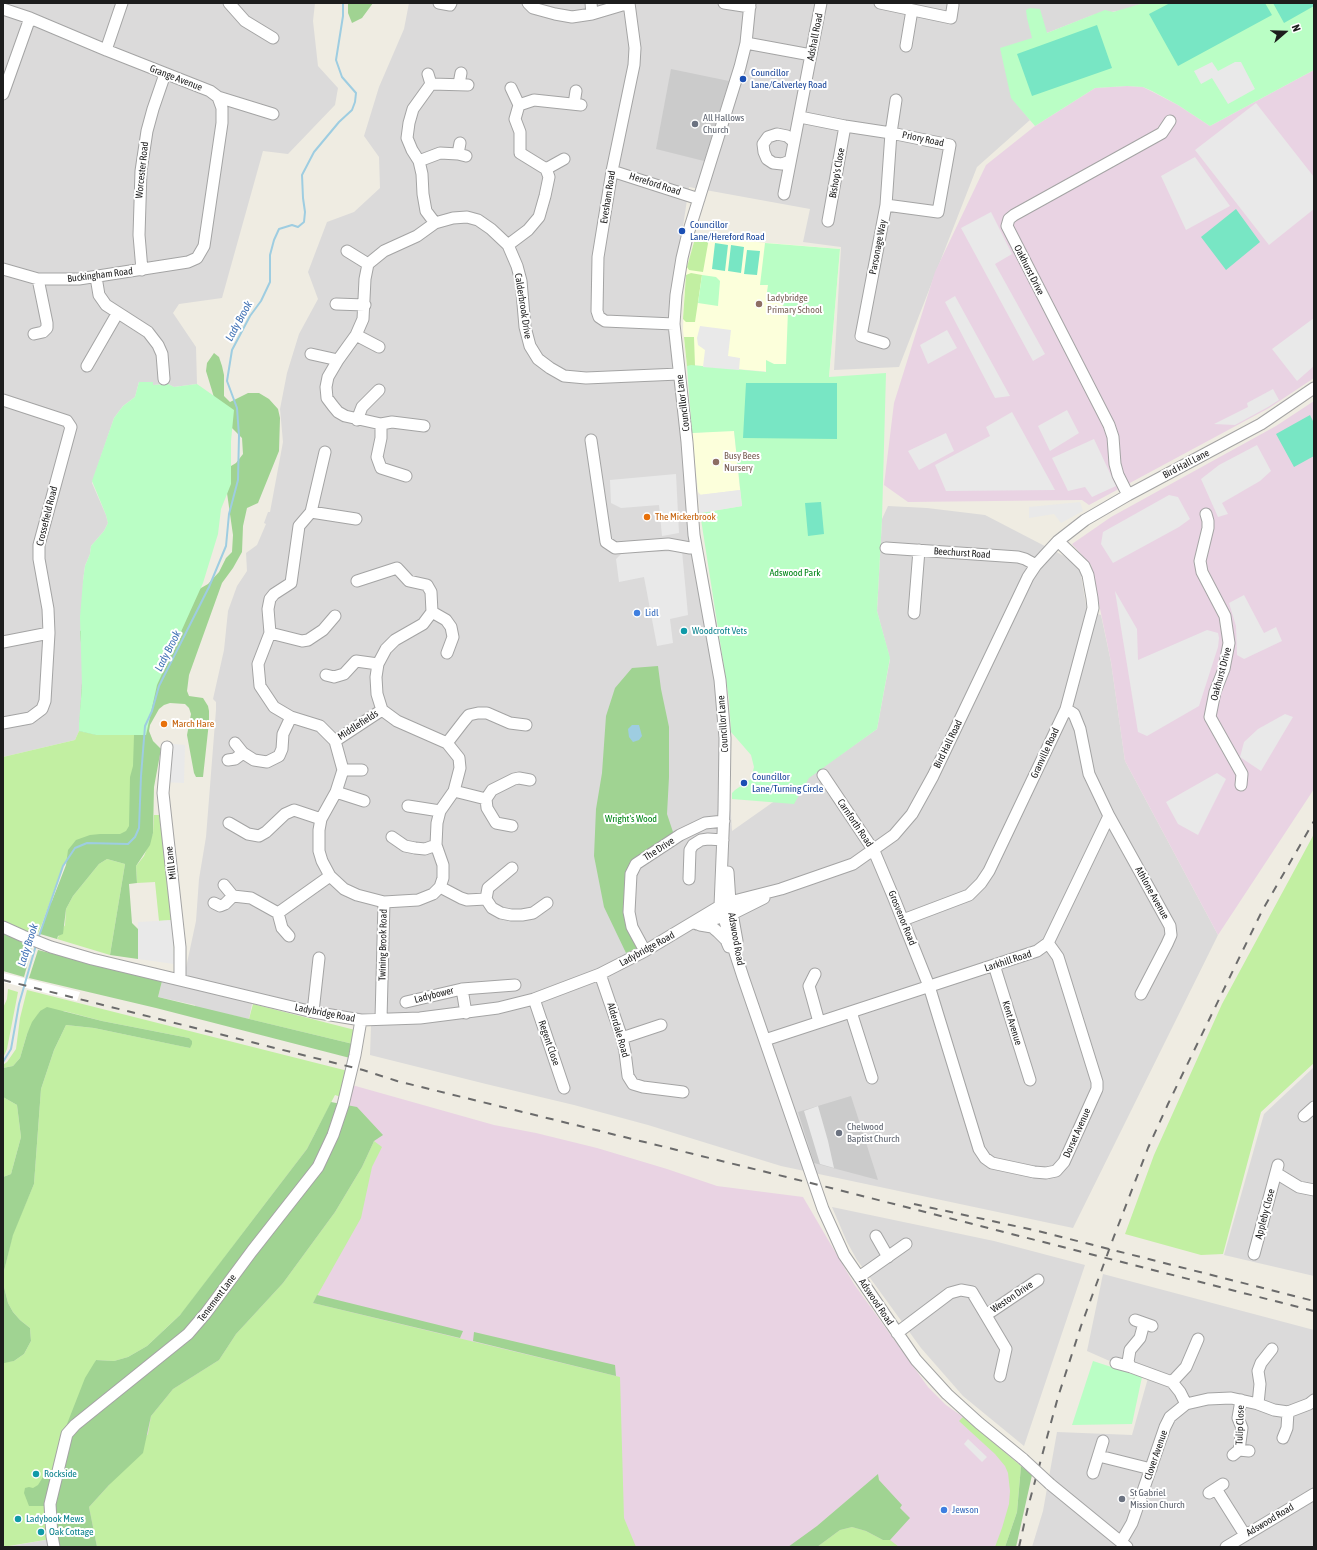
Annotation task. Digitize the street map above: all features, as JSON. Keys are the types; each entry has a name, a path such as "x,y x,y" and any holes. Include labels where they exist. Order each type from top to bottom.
{"street":[{"path":"106,50 122,3"},
{"path":"229,3 245,21 273,38"},
{"path":"439,3 450,5 451,3"},
{"path":"528,3 533,8 556,14 572,16 591,9 629,3"},
{"name":"Evesham Road","path":"629,3 635,48 634,65 612,171 598,257 598,314 599,317 605,321 674,324"},
{"path":"724,3 750,5"},
{"name":"Adshall Road","path":"784,194 821,3"},
{"path":"880,3 951,18 953,5"},
{"name":"Councillor Lane","path":"725,904 725,738 720,680 694,535 687,442 674,324 676,295 682,258 720,135 746,43 750,5"},
{"name":"Grange Avenue","path":"3,9 30,18 210,91 218,97 273,114"},
{"path":"906,46 912,10"},
{"path":"3,94 30,18"},
{"path":"746,43 811,55"},
{"name":"Worcester Road","path":"142,270 139,235 141,171 147,131 165,74"},
{"path":"435,223 426,211 419,161 407,138 409,123 414,109 429,79 463,81"},
{"path":"508,245 528,230 539,217 546,196 549,177 546,169 518,154 520,132 515,119 519,105 510,88"},
{"path":"519,105 534,100 578,105 576,91"},
{"name":"Buckingham Road","path":"3,269 38,279 62,280 96,277 142,270 188,262 197,258 204,246 221,131 222,108 218,97"},
{"name":"Parsonage Way","path":"884,343 861,336 886,205 891,133 896,100"},
{"name":"Priory Road","path":"800,117 950,145 938,212 886,205"},
{"name":"Oakhurst Drive","path":"1128,495 1118,475 1115,464 1113,437 1109,425 1007,226 1009,219 1014,215 1162,134 1170,121"},
{"name":"Bishop's Close","path":"828,221 845,126"},
{"path":"790,161 782,164 773,163 768,159 764,152 763,144 768,137 777,134 788,136 794,141"},
{"path":"419,161 440,153 461,151"},
{"path":"546,169 564,159"},
{"name":"Hereford Road","path":"612,171 699,199"},
{"name":"Calderbrook Drive","path":"368,264 384,251 417,236 435,223 453,218 467,217 478,220 492,229 508,245 517,266 521,281 525,326 530,346 538,359 564,376 586,378 679,374"},
{"path":"348,251 368,264 364,279 365,305 363,319 356,336 338,360 328,377 326,387 327,398 338,412 357,420 381,424 392,422 424,426"},
{"path":"96,277 99,295 106,306 148,332 158,345 162,354 164,379"},
{"path":"34,334 43,332 47,328 38,279"},
{"path":"336,304 365,305"},
{"path":"87,366 118,314"},
{"path":"356,336 379,347"},
{"path":"311,354 338,360"},
{"name":"Bird Hall Lane","path":"1058,541 1084,520 1261,424 1314,388"},
{"path":"357,420 362,407 379,390"},
{"name":"Crossefield Road","path":"3,400 67,421 71,427 39,545 39,559 48,609 49,633 45,701 42,709 30,718 3,723"},
{"path":"381,424 381,438 377,457 381,468 406,476"},
{"path":"591,440 606,542 615,548 668,544 690,548 696,547"},
{"path":"325,452 311,512 299,526 290,583 274,594 270,599 268,609 270,633 258,664 260,686 274,707 291,717 320,726 335,741 344,770 362,770"},
{"path":"311,512 356,519"},
{"name":"Oakhurst Drive","path":"1206,514 1208,528 1200,560 1202,572 1225,616 1229,643 1224,669 1215,692 1210,717 1242,774 1241,785"},
{"path":"668,544 694,535"},
{"name":"Bird Hall Road","path":"725,904 781,889 853,864 874,851 894,835 912,814 932,776 1028,578 1036,565 1058,541"},
{"name":"Granville Road","path":"903,920 969,894 981,883 989,871 1066,709 1092,608 1092,598 1088,575 1084,566 1058,541"},
{"name":"Beechurst Road","path":"886,548 1018,557 1036,565"},
{"path":"914,613 919,550"},
{"path":"356,581 397,568 409,581 427,585 431,592 432,612 423,624 395,640 386,649 378,664 376,677 377,694 382,710 402,724 447,743 459,758 460,768 454,792 440,811 437,823 436,844 443,865 443,878 440,887 433,894 418,900 384,902"},
{"path":"432,612 446,620 451,627 453,637 447,653"},
{"path":"270,633 308,640 316,637 335,616"},
{"path":"3,642 49,633"},
{"path":"331,680 344,674 356,660 378,664"},
{"path":"1048,943 1109,816 1089,774 1080,729 1074,714 1066,709"},
{"name":"Middlefields","path":"335,741 382,710"},
{"path":"447,743 469,715 487,713 510,723 526,725"},
{"path":"235,743 243,753 254,760 267,762 279,756 282,749 283,734 291,717"},
{"name":"Mill Lane","path":"167,747 162,793 180,947 180,980"},
{"path":"228,760 235,759 243,753"},
{"name":"Twining Brook Road","path":"344,770 336,792 321,819 318,830 319,851 330,876 344,889 357,895 384,902 381,1019"},
{"name":"Carnforth Road","path":"823,775 874,851"},
{"path":"512,826 496,823 487,808 486,799 492,790 514,779 519,778 530,780"},
{"path":"336,792 364,801"},
{"path":"454,792 486,799"},
{"path":"408,806 440,811"},
{"path":"229,823 248,834 259,836 266,832 285,814 294,810 321,819"},
{"name":"Councillor Lane","path":"724,815 723,840 725,904"},
{"name":"The Drive","path":"645,951 632,927 629,912 631,874 636,864 680,835 724,815"},
{"name":"Athlone Avenue","path":"1109,816 1170,926 1171,935 1141,994"},
{"path":"392,837 405,846 415,848 425,849 436,844"},
{"path":"689,878 690,850 693,845 700,840 723,840"},
{"name":"Grosvenor Road","path":"874,851 929,986"},
{"path":"512,868 488,888 486,899 492,908 501,913 522,915 533,913 547,903"},
{"path":"278,913 330,876"},
{"path":"224,885 233,896 251,898 278,913 282,928 289,936"},
{"path":"440,887 467,900 486,899"},
{"name":"Bird Hall Road","path":"728,916 781,889"},
{"path":"214,903 220,906 225,904 233,896"},
{"name":"Ladybridge Road","path":"3,927 51,947 92,958 313,1012 360,1020 420,1018 466,1013 498,1008 534,999 600,974 645,951 725,904"},
{"name":"Adswood Road","path":"725,904 743,977"},
{"name":"Ladybridge Road","path":"687,926 728,916"},
{"name":"Adswood Road","path":"687,926 704,925 712,927 726,940 743,977 823,1209 844,1255 916,1360 942,1389 979,1423 1023,1459 1050,1484 1124,1544"},
{"name":"Larkhill Road","path":"765,1040 1037,952 1048,943"},
{"name":"Dorset Avenue","path":"929,986 964,1105 979,1149 985,1158 992,1163 1034,1172 1046,1174 1056,1171 1064,1162 1073,1144 1097,1089 1097,1082 1058,957 1048,943"},
{"path":"313,1012 319,958"},
{"name":"Kent Avenue","path":"994,965 1030,1080"},
{"name":"Alderdale Road","path":"600,974 622,1038 628,1076 633,1084 643,1087 683,1092"},
{"path":"815,974 809,986 819,1022"},
{"name":"Ladybower","path":"406,1002 462,989 515,985"},
{"name":"Ladybower","path":"462,989 466,1013"},
{"name":"Regent Close","path":"534,999 564,1088"},
{"path":"851,1012 872,1078"},
{"name":"Tenement Lane","path":"54,1547 50,1504 63,1445 69,1430 188,1334 206,1313 252,1251 318,1167 333,1135 343,1105 355,1055 360,1020"},
{"path":"622,1038 661,1025"},
{"path":"1304,1116 1314,1107"},
{"name":"Appleby Close","path":"1254,1254 1277,1169 1299,1187 1314,1190"},
{"path":"876,1236 888,1257"},
{"path":"859,1277 906,1244"},
{"name":"Weston Drive","path":"986,1315 1038,1280"},
{"path":"898,1332 950,1293 961,1290 972,1292 1006,1349 1000,1376"},
{"path":"1131,1367 1128,1362 1129,1354 1134,1344 1140,1338 1144,1323"},
{"path":"1172,1382 1186,1367 1198,1339"},
{"path":"1258,1404 1260,1384 1258,1371 1261,1363 1272,1349"},
{"path":"1116,1363 1172,1382 1180,1392 1186,1404"},
{"name":"Clover Avenue","path":"1124,1544 1165,1427 1170,1417 1186,1404 1208,1399 1230,1398 1258,1404 1274,1410 1288,1412"},
{"name":"Tulip Close","path":"1240,1452 1242,1428 1238,1418 1241,1400"},
{"path":"1283,1438 1287,1428 1288,1412 1309,1404 1314,1400"},
{"path":"1093,1473 1103,1441"},
{"path":"1099,1456 1151,1468"},
{"path":"1216,1489 1245,1535"},
{"name":"Adswood Road","path":"1226,1547 1314,1494"}],"shaded area":[{"path":"3,3 315,3 313,21 318,66 338,88 335,105 288,154 263,151 222,298 179,304 173,313 196,347 197,384 174,387 168,384 153,385 139,382 135,397 123,406 114,418 92,483 108,523 104,531 91,546 90,554 85,566 83,581 82,686 79,731 75,740 3,757"},
{"path":"409,3 1144,3 1123,10 1093,15 1047,33 1011,97 1030,120 977,167 899,367 834,370 841,247 803,242 810,209 689,187 670,311 679,422 719,636 732,831 877,729 890,659 877,611 882,519 888,506 927,508 985,515 1064,556 1080,569 1087,611 1101,615 1111,662 1125,761 1218,935 1073,1228 781,1166 648,1125 574,1105 370,1055 371,1026 184,977 196,921 199,879 206,837 216,710 216,702 213,699 224,650 228,611 237,586 247,571 246,553 257,545 266,524 264,523 268,512 270,512 283,442 280,409 287,373 299,334 318,299 308,272 327,222 354,212 380,188 379,157 364,136 379,87 404,29"},
{"path":"1212,62 1218,71 1235,62 1241,62 1255,89 1228,104 1212,78 1201,84 1194,71"},
{"path":"671,69 729,81 704,161 656,149"},
{"path":"1314,70 1314,378 1269,408 1089,505 1082,500 908,502 884,485 894,403 935,272 986,165 1035,126 1095,88 1127,86 1143,87 1178,105 1210,126"},
{"path":"1256,103 1314,177 1314,209 1269,245 1195,150"},
{"path":"1195,157 1230,206 1186,230 1161,176"},
{"path":"991,212 1012,254 995,264 1045,354 1033,361 961,228"},
{"name":"Ladybridge Primary School","path":"696,235 709,238 840,249 829,377 691,365 687,366 683,330 684,296 687,268"},
{"path":"955,296 1010,396 995,398 945,302"},
{"path":"1314,318 1314,366 1297,381 1272,349"},
{"path":"700,326 731,330 728,356 740,358 739,370 703,367 705,350 698,345 697,338"},
{"path":"947,330 957,348 928,364 920,345"},
{"path":"1273,389 1279,400 1268,407 1235,425 1214,424 1248,407 1247,403"},
{"path":"1314,401 1314,789 1218,935 1125,761 1111,662 1091,565 1072,544 1111,517 1276,426"},
{"path":"1067,410 1079,433 1050,451 1038,426"},
{"path":"1012,412 1055,490 946,491 935,465 990,436 986,427"},
{"name":"Busy Bees Nursery","path":"734,430 740,490 701,495 698,492 692,433"},
{"path":"946,433 954,451 919,470 908,451"},
{"path":"1094,439 1116,486 1092,497 1085,487 1068,491 1052,458"},
{"path":"1257,445 1271,471 1260,481 1222,503 1228,514 1218,517 1201,479 1219,465"},
{"path":"676,474 679,533 662,536 659,505 621,508 611,503 610,480"},
{"path":"740,490 742,506 700,513 698,495"},
{"path":"1169,495 1178,497 1190,519 1179,527 1113,563 1101,544 1103,532"},
{"path":"1080,502 1083,511 1061,523 1054,514 1029,518 1029,507"},
{"path":"682,551 688,615 670,619 673,643 657,646 644,577 619,582 616,559 622,553"},
{"path":"1115,591 1137,629 1138,660 1207,630 1218,633 1218,647 1199,706 1147,736 1138,732"},
{"path":"1244,595 1264,633 1276,627 1282,641 1244,659 1237,655 1236,626 1229,603"},
{"path":"1285,714 1293,717 1261,771 1240,757 1244,742 1258,729"},
{"path":"163,743 185,745 184,783 160,782"},
{"path":"1217,773 1226,779 1198,835 1178,824 1166,802"},
{"path":"173,920 174,964 138,959 138,922"},
{"path":"163,977 253,999 249,1019 158,997"},
{"path":"1314,1067 1314,1276 1224,1255 1264,1114"},
{"path":"352,1085 494,1125 536,1133 597,1148 717,1186 803,1197 854,1284 928,1387 946,1405 963,1417 1021,1466 1005,1547 57,1547 131,1385"},
{"path":"851,1096 878,1180 814,1163 798,1112"},
{"path":"818,1106 834,1168 820,1164 804,1111"},
{"path":"832,1207 994,1241 1085,1265 1024,1446 963,1396 921,1348 857,1260 847,1242"},
{"path":"1103,1274 1314,1330 1314,1547 1032,1547 1043,1511 1057,1432 1132,1435 1148,1378 1087,1351"},
{"path":"968,1439 987,1457 982,1462 964,1444"},
{"path":"51,1539 52,1547 5,1547"}],"green space":[{"path":"348,3 373,3 362,18 352,23 348,13"},
{"path":"1144,3 1314,3 1314,70 1210,126 1178,105 1152,91 1143,87 1127,86 1095,88 1035,126 1011,98 1000,48 1032,38 1026,10 1030,8 1040,9 1047,33 1105,10 1113,12"},
{"path":"1170,3 1265,3 1272,15 1178,66 1149,14"},
{"path":"1273,3 1314,3 1314,6 1284,23"},
{"path":"1097,25 1112,68 1032,96 1017,54"},
{"path":"1236,209 1260,242 1226,270 1201,237"},
{"path":"696,235 709,238 703,272 689,270 687,267"},
{"path":"715,243 728,245 725,271 712,269"},
{"name":"Adswood Park","path":"765,243 840,249 829,377 886,373 882,519 877,611 890,658 877,729 809,778 794,804 732,799 732,793 751,779 754,767 751,755 731,732 729,699 700,513 742,506 734,431 692,433 687,366 691,365 766,372 766,360 774,364 786,364 788,310 779,302 771,299 767,292 768,285 760,285"},
{"path":"731,245 744,247 741,273 728,271"},
{"path":"747,250 760,251 757,275 744,274"},
{"path":"691,273 702,275 695,322 686,322 683,319 686,275"},
{"path":"702,275 716,277 720,281 718,306 698,303"},
{"path":"684,337 694,337 695,366 687,366"},
{"path":"214,353 219,357 222,366 224,375 224,396 230,402 248,393 259,393 269,399 278,409 280,418 279,451 258,503 247,508 243,526 242,552 222,583 189,675 187,691 189,696 203,698 209,711 203,777 196,777 194,773 187,735 191,714 189,708 185,704 170,703 164,705 159,709 150,725 149,731 153,741 161,749 154,787 153,833 150,845 136,866 137,883 129,884 132,923 138,929 138,959 110,955 125,864 107,859 99,864 73,896 66,909 63,934 58,936 57,939 40,934 49,906 66,865 68,850 76,840 90,835 120,834 126,831 129,826 130,777 133,766 134,735 96,735 79,731 83,667 80,631 194,592 208,584 219,572 226,558 232,552 233,535 227,493 231,466 236,463 243,454 242,438 228,424 217,408 206,371 207,363"},
{"path":"139,382 153,382 153,385 168,384 174,387 197,384 234,410 231,441 231,484 221,509 218,534 203,583 157,685 146,735 96,735 79,731 82,686 80,617 85,566 90,554 91,546 104,531 108,523 92,481 114,418 123,406 135,397"},
{"path":"746,383 837,383 837,439 743,438"},
{"path":"1310,415 1314,423 1314,456 1294,467 1276,434"},
{"path":"821,502 824,534 808,536 805,503"},
{"name":"Wright's Wood","path":"658,666 669,727 667,814 674,835 628,875 639,947 626,953 604,907 594,856 596,809 602,773 606,716 615,688 632,668"},
{"path":"79,731 96,735 134,734 135,837 75,848 63,866 38,933 30,939 3,926 3,757 75,740"},
{"path":"154,815 159,815 176,929 177,962 174,964 173,920 159,921 155,882 137,883 136,866 144,856 153,833"},
{"path":"1314,834 1314,1063 1261,1112 1223,1254 1201,1255 1125,1234 1154,1155 1222,1004"},
{"path":"107,859 125,864 110,955 57,939 65,925 66,909 73,896 99,864"},
{"path":"3,932 32,948 24,977 3,971"},
{"path":"38,950 162,981 158,997 353,1044 350,1058 156,1008 29,978"},
{"path":"8,989 18,992 7,1049 3,1058 3,1008 7,999"},
{"path":"27,990 348,1071 341,1097 335,1095 307,1149 182,1313 147,1346 128,1357 114,1361 96,1360 66,1437 51,1539 3,1547 3,1362 14,1361 24,1354 31,1341 30,1328 20,1320 8,1303 4,1287 4,1271 13,1233 34,1184 41,1089 54,1050 66,1025 94,1028 190,1048 189,1038 102,1021 64,1011 40,1011 27,1034 20,1058 13,1066 3,1068 3,1065 7,1062 16,1049 20,1018"},
{"path":"253,1004 355,1030 353,1044 249,1019"},
{"path":"47,1007 102,1021 189,1038 192,1041 192,1044 190,1048 94,1028 66,1025 54,1050 41,1089 34,1184 13,1235 4,1271 4,1287 8,1303 20,1320 30,1328 31,1341 24,1354 14,1361 4,1363 3,1177 11,1174 21,1137 17,1105 3,1097 3,1068 13,1066 20,1058 32,1022 40,1011"},
{"path":"3,1097 17,1105 21,1137 11,1174 3,1177"},
{"path":"331,1102 357,1107 383,1135 374,1141 362,1167 335,1212 283,1283 236,1334 219,1360 173,1389 151,1416 143,1453 109,1485 89,1507 97,1547 57,1547 53,1504 65,1451 67,1424 85,1378 96,1360 114,1361 128,1357 147,1346 180,1315 307,1149"},
{"path":"374,1141 382,1147 372,1167 361,1218 313,1303 620,1377 624,1518 636,1547 97,1547 89,1507 109,1485 148,1434 151,1416 173,1389 219,1360 236,1334 283,1283 335,1212 362,1167"},
{"path":"317,1295 463,1331 460,1338 313,1303"},
{"path":"474,1332 615,1365 616,1376 473,1341"},
{"path":"1093,1361 1142,1377 1132,1424 1072,1425"},
{"path":"963,1417 1021,1466 1017,1512 1005,1547 995,1547 1009,1504 1010,1491 1008,1473 1005,1466 995,1454 959,1421"},
{"path":"1021,1466 1032,1475 1016,1547 1005,1547 1017,1512"},
{"path":"47,1474 54,1474 48,1506 29,1506 24,1493 25,1488 33,1488 38,1485"},
{"path":"878,1474 879,1480 902,1505 900,1508 910,1518 890,1540 883,1540 866,1531 852,1527 840,1530 817,1547 788,1547 817,1526"},
{"path":"852,1527 866,1531 883,1540 890,1540 899,1547 817,1547 840,1530"}],"water":[{"path":"632,725 639,725 642,736 639,740 633,742 629,737 628,729"}],"pier":[{"path":"3,973 80,992 77,1001 3,982"}],"waterway":[{"name":"Lady Brook","path":"38,939 63,866 75,848 87,843 128,844 135,837 139,828 145,726 152,711 159,686 209,587 226,546 229,514 238,480 239,436 237,408 227,381 232,350 250,316 261,301 270,282 270,255 279,229 292,225 298,227 304,222 305,212 302,175 314,152 339,122 352,110 355,102 356,93 342,77 336,60 343,16 343,3"},
{"name":"Lady Brook","path":"3,1062 11,1049 19,1004 36,945"}],"railway":[{"path":"1019,1547 1028,1507 1058,1397 1081,1326 1148,1148 1262,911 1314,821"},
{"path":"3,980 363,1070 397,1081 835,1189 1314,1311"},
{"path":"914,1204 1038,1231 1314,1301"}],"place":[{"name":"Councillor Lane/Calverley Road","path":"743,79"},
{"name":"All Hallows Church","path":"695,124"},
{"name":"Councillor Lane/Hereford Road","path":"682,231"},
{"name":"Ladybridge Primary School","path":"759,304"},
{"name":"Busy Bees Nursery","path":"716,462"},
{"name":"The Mickerbrook","path":"647,517"},
{"name":"Lidl","path":"637,613"},
{"name":"Woodcroft Vets","path":"684,631"},
{"name":"March Hare","path":"164,724"},
{"name":"Councillor Lane/Turning Circle","path":"744,783"},
{"name":"Chelwood Baptist Church","path":"839,1133"},
{"name":"Rockside","path":"36,1474"},
{"name":"St Gabriel Mission Church","path":"1122,1499"},
{"name":"Jewson","path":"944,1510"},
{"name":"Ladybook Mews","path":"18,1519"},
{"name":"Oak Cottage","path":"41,1532"}]}
